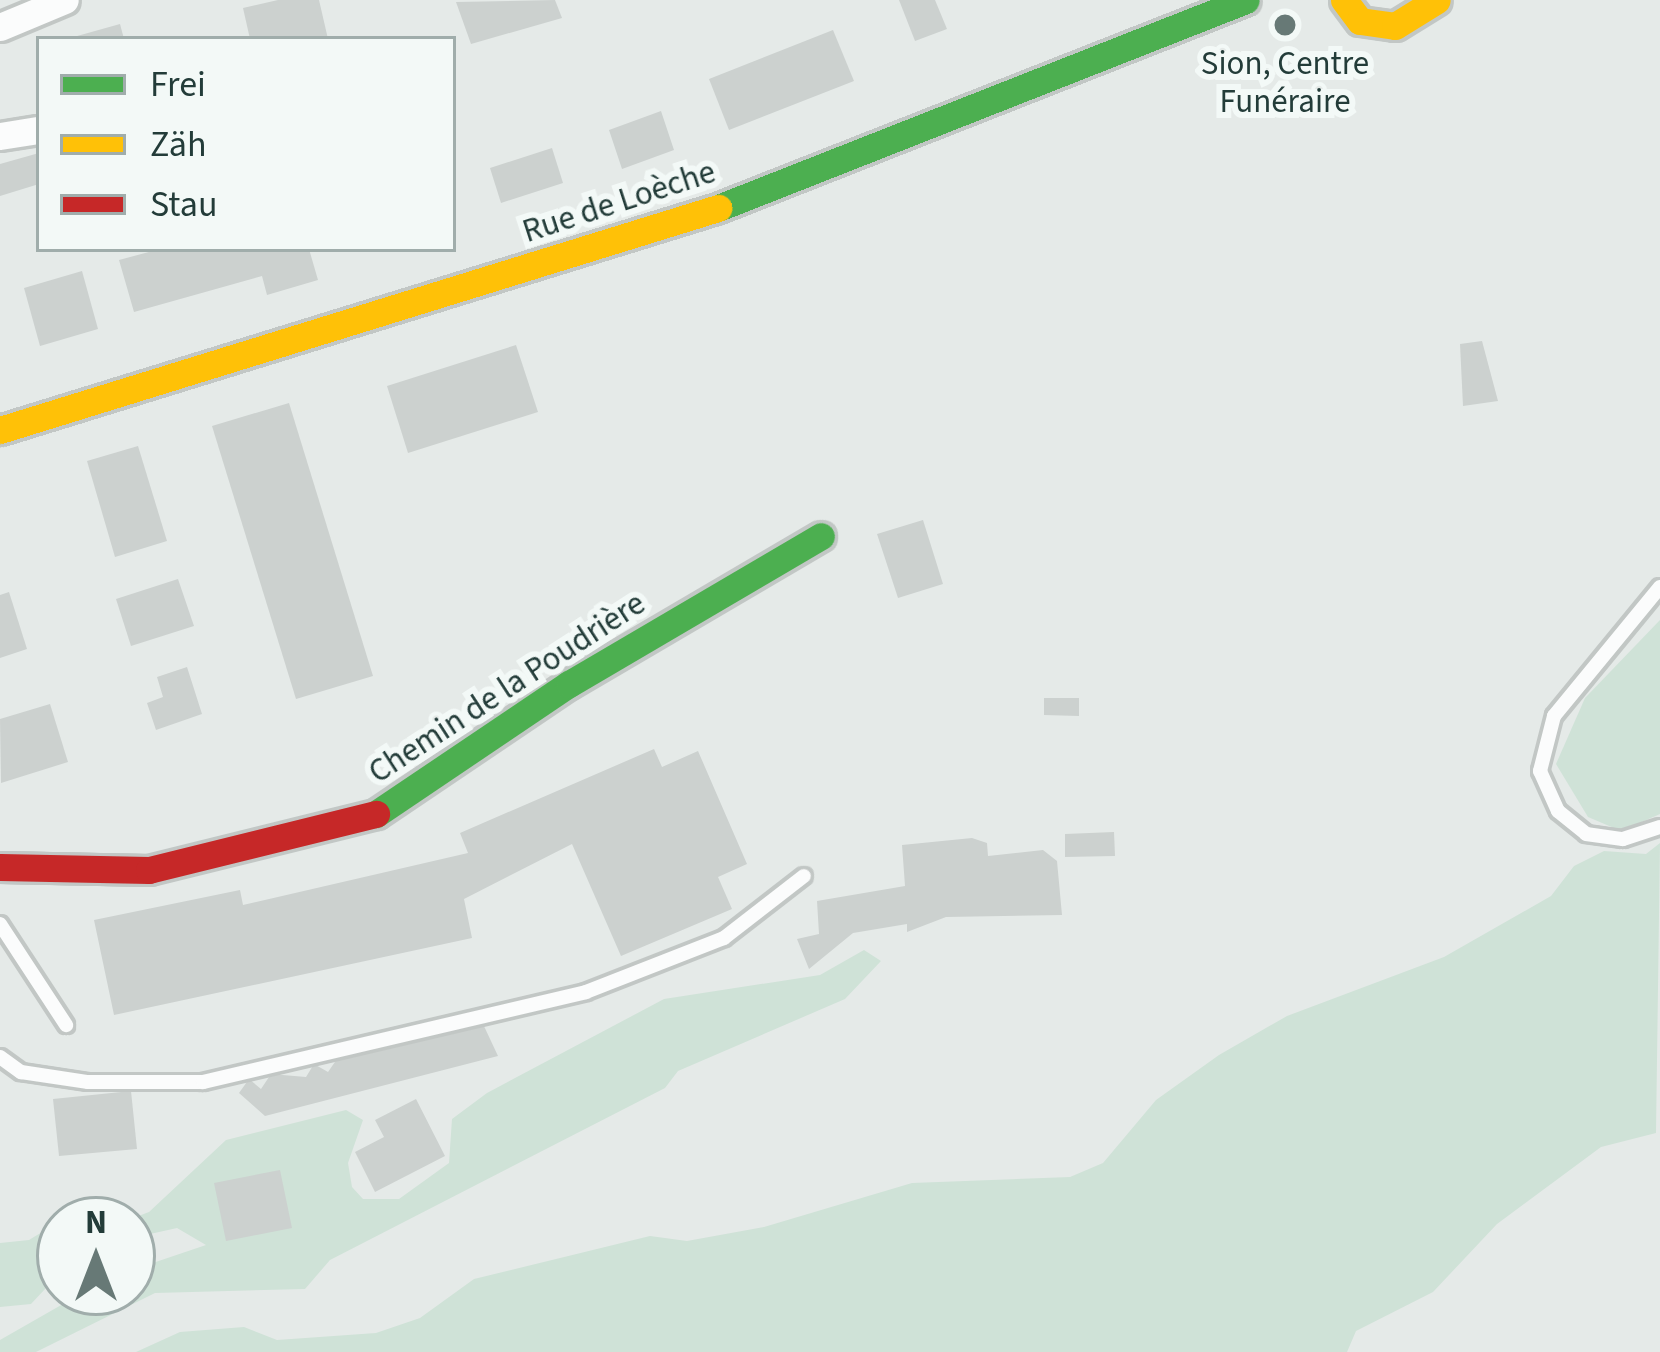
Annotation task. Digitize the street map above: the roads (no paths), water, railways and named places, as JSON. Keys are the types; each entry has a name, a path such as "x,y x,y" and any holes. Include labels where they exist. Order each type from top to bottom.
{"street":[{"path":"0,27 65,0"},
{"name":"Rue de Loèche","path":"0,430 766,193 1248,0"},
{"path":"1344,0 1360,21 1382,11 1407,22 1437,0"},
{"path":"0,136 36,130"},
{"name":"Chemin de la Poudrière","path":"0,867 148,870 373,816 569,683 820,536"}],"lane":[{"path":"1660,587 1554,716 1540,771 1558,811 1586,834 1623,839 1660,826"},
{"path":"0,1057 21,1072 88,1082 203,1082 586,992 724,938 804,876"},
{"path":"0,924 66,1025"}],"place":[{"name":"Sion, Centre Funéraire","path":"1285,25"}]}
